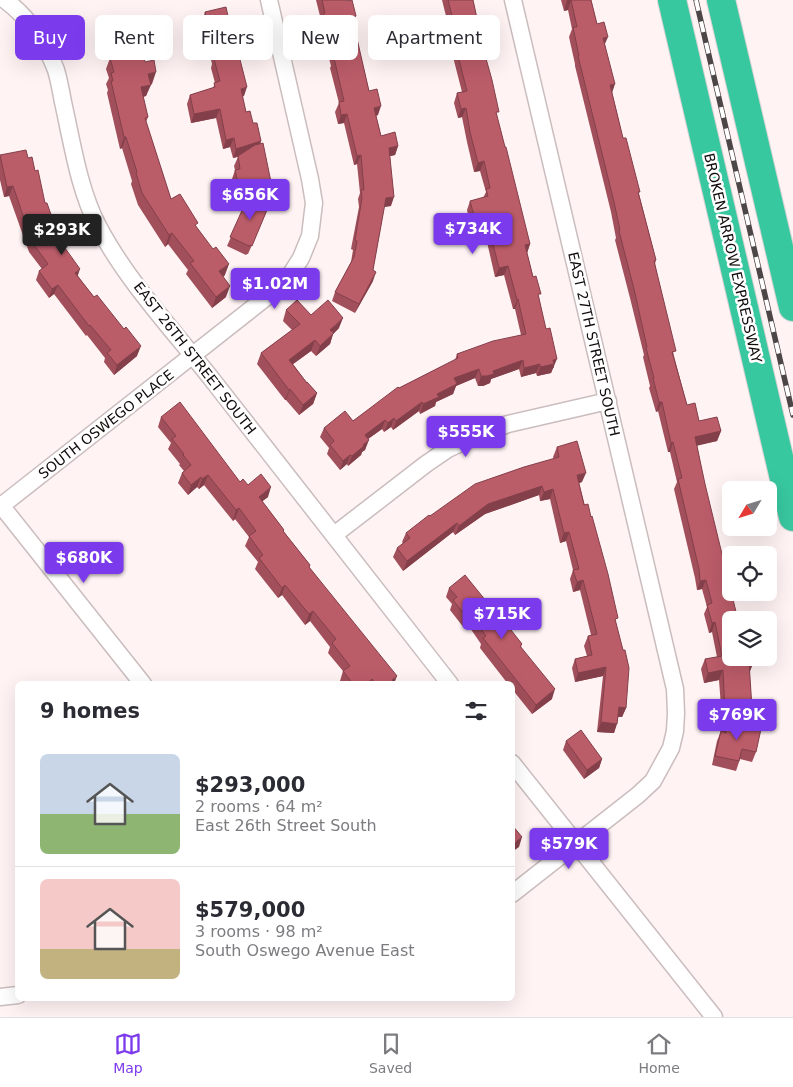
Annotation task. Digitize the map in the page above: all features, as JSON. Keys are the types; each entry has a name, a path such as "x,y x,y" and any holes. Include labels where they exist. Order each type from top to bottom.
{"highway":[{"name":"BROKEN ARROW EXPRESSWAY","path":"672,0 793,517"},
{"path":"721,0 793,307"}],"street":[{"name":"EAST 26TH STREET SOUTH","path":"5,0 17,9 41,39 56,70 87,200 97,225 114,253 141,291 448,681"},
{"name":"SOUTH OSWEGO PLACE","path":"1,505 278,288 291,274 301,258 310,236 314,203 269,0"},
{"name":"EAST 27TH STREET SOUTH","path":"513,0 675,688 676,713 675,732 671,748 653,781 638,796 577,845 515,892"},
{"path":"334,535 448,449 508,424 608,401"},
{"path":"1,505 141,681"},
{"path":"515,767 714,1017"},
{"path":"0,997 15,995"}],"building":[{"path":"322,0 352,0 356,15 323,15 325,13"},
{"path":"448,0 473,0 476,15 452,15"},
{"path":"571,0 591,0 597,24 604,22 608,37 603,38 615,84 610,85 623,138 626,138 640,192 638,192 656,260 654,261 676,351 672,352 687,405 695,403 699,421 717,417 721,431 695,437 722,554 722,601 733,601 736,611 722,611 722,656 715,622 712,623 707,605 712,603 706,580 700,581 699,569 678,479 682,478 673,442 671,443 662,402 659,402 653,378 614,202 578,56 573,27 577,27"},
{"path":"226,7 228,15 206,15 205,12"},
{"path":"358,43 369,91 377,89 381,106 374,108 381,136 395,132 398,146 389,148 394,197 386,198 373,270 376,272 359,304 335,292 354,257 362,198 361,190 364,190 361,155 357,156 347,114 341,115 339,102 344,101 334,60 358,60"},
{"path":"111,60 144,60 145,62 154,60 156,72 148,74 151,85 141,87 148,117 145,118 171,199 180,194 198,223 195,225 213,249 216,247 229,264 219,271 230,286 216,297 190,263 194,261 172,233 169,235 142,193 126,137 124,137 111,81 113,81 111,73 114,72"},
{"path":"214,60 240,60 247,87 241,89 246,112 250,111 253,123 257,123 261,141 236,149 234,138 226,140 220,109 194,114 190,95 215,87 214,83 220,81"},
{"path":"459,60 486,60 499,112 496,112 530,244 525,245 533,277 536,276 541,294 538,294 546,329 550,328 557,359 553,360 554,364 540,367 540,364 524,368 523,360 493,371 494,374 487,376 481,376 479,369 454,378 457,384 437,394 439,397 423,404 422,402 396,421 394,418 388,423 385,420 365,435 369,440 364,446 343,461 330,445 334,441 324,428 345,411 353,421 398,387 458,358 457,354 493,341 526,334 508,266 499,268 487,220 476,223 470,201 488,196 486,189 490,188 484,161 478,163 466,108 461,109 457,93 467,91"},
{"path":"263,143 271,182 253,186 254,182 248,187 239,187 235,170 240,169 238,156 255,145"},
{"path":"26,150 28,158 32,157 35,171 38,170 45,203 47,203 60,241 80,269 75,273 94,297 97,295 124,329 126,327 141,346 117,365 107,353 111,350 89,326 58,285 52,289 39,271 48,264 32,242 13,186 7,187 0,155"},
{"path":"249,195 269,205 252,246 230,237"},
{"path":"297,300 311,315 328,300 343,318 330,330 334,333 320,346 315,340 289,360 317,393 303,405 261,353 300,324 286,310"},
{"path":"180,402 240,482 243,479 248,485 261,474 271,487 259,497 310,565 309,567 397,676 393,681 374,681 372,679 370,681 351,681 343,671 350,666 332,643 336,639 313,611 309,614 285,585 282,588 259,558 263,555 249,536 256,531 239,508 236,510 208,475 202,479 201,477 191,485 182,473 191,465 172,439 176,436 161,417"},
{"path":"577,441 586,473 577,475 584,505 588,504 608,574 618,618 615,619 629,668 626,708 619,707 617,724 601,722 606,667 578,673 575,659 592,655 588,636 597,634 583,580 577,582 573,570 579,569 569,532 564,533 553,489 544,492 542,486 488,504 459,526 457,523 407,561 397,548 410,538 406,533 475,484 559,457 557,447"},
{"path":"465,575 500,616 522,644 520,646 555,689 536,705 483,638 486,636 471,616 468,619 453,600 457,597 449,588"},
{"path":"722,656 722,666 749,666 752,708 725,710 723,670 708,673 705,659"},
{"path":"725,720 761,729 756,752 742,749 739,761 715,756 721,731 726,733"},
{"path":"581,730 602,759 587,770 566,741"},
{"path":"515,829 522,837 515,843"}],"railway":[{"path":"696,0 793,415"}]}
